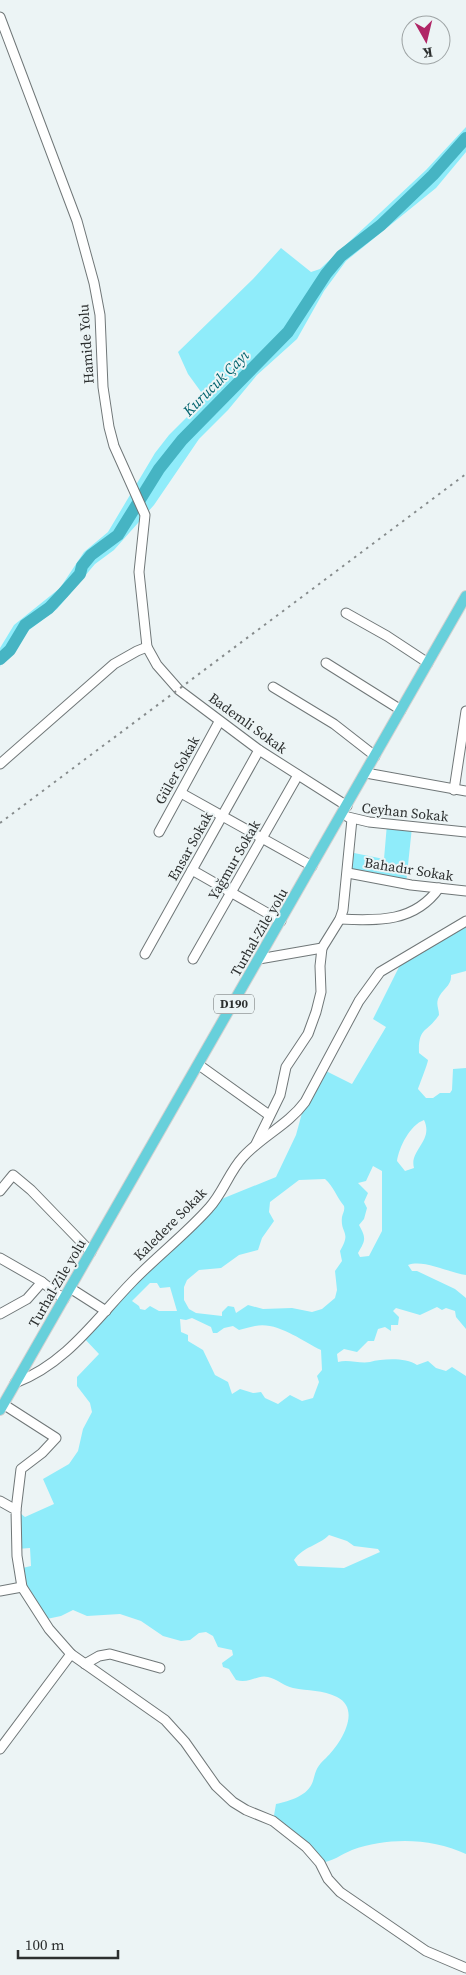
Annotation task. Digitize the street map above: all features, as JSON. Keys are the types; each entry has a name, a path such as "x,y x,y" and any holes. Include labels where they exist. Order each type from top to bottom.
{"main road":[{"name":"Turhal-Zile yolu","path":"2,1407 466,597"}],"street":[{"name":"Hamide Yolu","path":"0,17 76,221 98,301 103,387 109,427 114,446 142,508 144,521 139,572 147,648"},
{"path":"346,613 387,636 428,663"},
{"name":"Bademli Sokak","path":"147,648 157,666 176,686 219,722 298,775 344,810"},
{"path":"0,764 114,664 137,651 147,648"},
{"path":"326,663 401,710"},
{"path":"273,687 334,724 375,756"},
{"path":"454,790 466,711"},
{"name":"Güler Sokak","path":"160,832 219,722"},
{"name":"Ensar Sokak","path":"145,954 259,750"},
{"path":"366,773 466,792"},
{"name":"Yağmur Sokak","path":"193,959 298,775"},
{"path":"181,792 312,866"},
{"name":"Ceyhan Sokak","path":"344,810 352,820 466,832"},
{"path":"256,1144 282,1089 286,1067 308,1034 316,1012 321,992 320,966 322,948 340,919 348,873 352,820"},
{"path":"192,870 281,921"},
{"name":"Bahadır Sokak","path":"348,873 466,891"},
{"path":"340,919 374,921 402,916 424,905 439,888"},
{"name":"Kaledere Sokak","path":"15,1383 49,1367 106,1312 132,1282 210,1207 234,1168 256,1144 289,1121 305,1102 359,1000 380,972 466,922"},
{"path":"259,959 322,948"},
{"path":"199,1065 269,1115"},
{"path":"0,1191 13,1175 38,1196 91,1252"},
{"path":"0,1258 42,1282 64,1300"},
{"path":"0,1314 27,1299 42,1282"},
{"path":"70,1288 106,1312"},
{"path":"2,1407 56,1438 42,1453 21,1469 17,1490 17,1556 22,1587 38,1615 71,1654 165,1720 185,1742 216,1786 237,1805 273,1821 290,1832 315,1856 328,1879 340,1892 426,1952 466,1968"},
{"path":"0,1501 16,1510"},
{"path":"0,1591 22,1587"},
{"path":"0,1749 71,1654"},
{"path":"86,1664 99,1656 110,1654 160,1668"}],"shaded area":[{"path":"466,127 466,152 436,188 346,261 324,291 297,339 257,375 228,410 199,439 154,505 114,550 95,564 57,609 29,630 19,642 14,653 0,667 0,648 14,625 60,588 84,552 108,532 155,453 169,435 204,400 204,396 188,374 178,352 253,279 281,248 311,272 320,269 426,170"},
{"path":"387,824 412,827 406,884 348,873 349,852 384,859"},
{"path":"466,924 466,971 451,975 450,982 438,999 439,1015 422,1034 419,1053 428,1060 418,1089 426,1098 433,1098 440,1093 450,1093 452,1090 453,1069 466,1068 466,1275 429,1265 408,1265 412,1271 417,1271 455,1289 466,1298 466,1329 456,1317 455,1311 446,1308 442,1310 437,1307 420,1315 396,1308 393,1311 399,1317 398,1325 391,1325 391,1331 385,1327 378,1329 374,1341 368,1341 357,1352 344,1349 337,1354 338,1362 394,1359 412,1362 417,1365 428,1361 436,1368 446,1371 452,1367 466,1376 466,1854 424,1842 395,1841 352,1850 329,1861 320,1863 273,1821 276,1804 303,1794 311,1786 319,1766 342,1737 348,1719 348,1710 345,1703 332,1695 293,1688 264,1676 246,1681 236,1680 229,1669 223,1667 222,1663 233,1655 232,1650 218,1647 213,1636 206,1632 199,1633 190,1640 181,1641 163,1636 141,1621 120,1614 87,1616 73,1610 61,1616 42,1620 18,1569 31,1566 30,1548 17,1549 16,1510 25,1517 54,1504 43,1479 69,1464 78,1451 83,1429 92,1412 90,1403 77,1386 77,1377 99,1354 82,1336 210,1207 224,1198 276,1177 296,1135 305,1102 322,1069 352,1084 386,1027 373,1019 404,957","holes":["424,1120 426,1134 415,1156 414,1168 405,1171 397,1161 398,1155 406,1137","373,1166 382,1171 382,1231 369,1256 360,1257 358,1253 364,1239 359,1225 364,1219 367,1208 364,1202 368,1193 358,1183 366,1181","325,1179 333,1188 344,1206 342,1223 345,1236 340,1251 342,1261 335,1271 337,1290 335,1298 322,1309 312,1312 292,1308 263,1309 248,1305 236,1313 234,1307 228,1306 222,1312 222,1316 196,1313 189,1309 184,1300 184,1287 187,1280 199,1270 221,1268 239,1255 258,1250 262,1238 274,1221 269,1212 270,1202 299,1180","150,1283 157,1283 160,1288 170,1287 177,1311 159,1311 150,1306 145,1310 140,1309 132,1301","192,1318 211,1327 213,1333 233,1326 239,1330 263,1325 272,1326 321,1350 322,1370 317,1376 319,1382 313,1398 302,1401 290,1395 278,1404 265,1398 261,1392 253,1393 240,1389 232,1394 228,1382 215,1375 203,1350 188,1341 188,1335 181,1332 180,1319","329,1535 347,1541 354,1546 378,1549 380,1552 344,1568 298,1566 294,1560 298,1555"]}],"waterway":[{"name":"Kurucuk Çayı","path":"0,659 10,650 25,625 49,608 80,574 82,566 91,555 118,535 159,469 182,440 288,332 326,274 341,256 381,225 433,175 466,138"}],"railway":[{"path":"0,823 466,474"}]}
